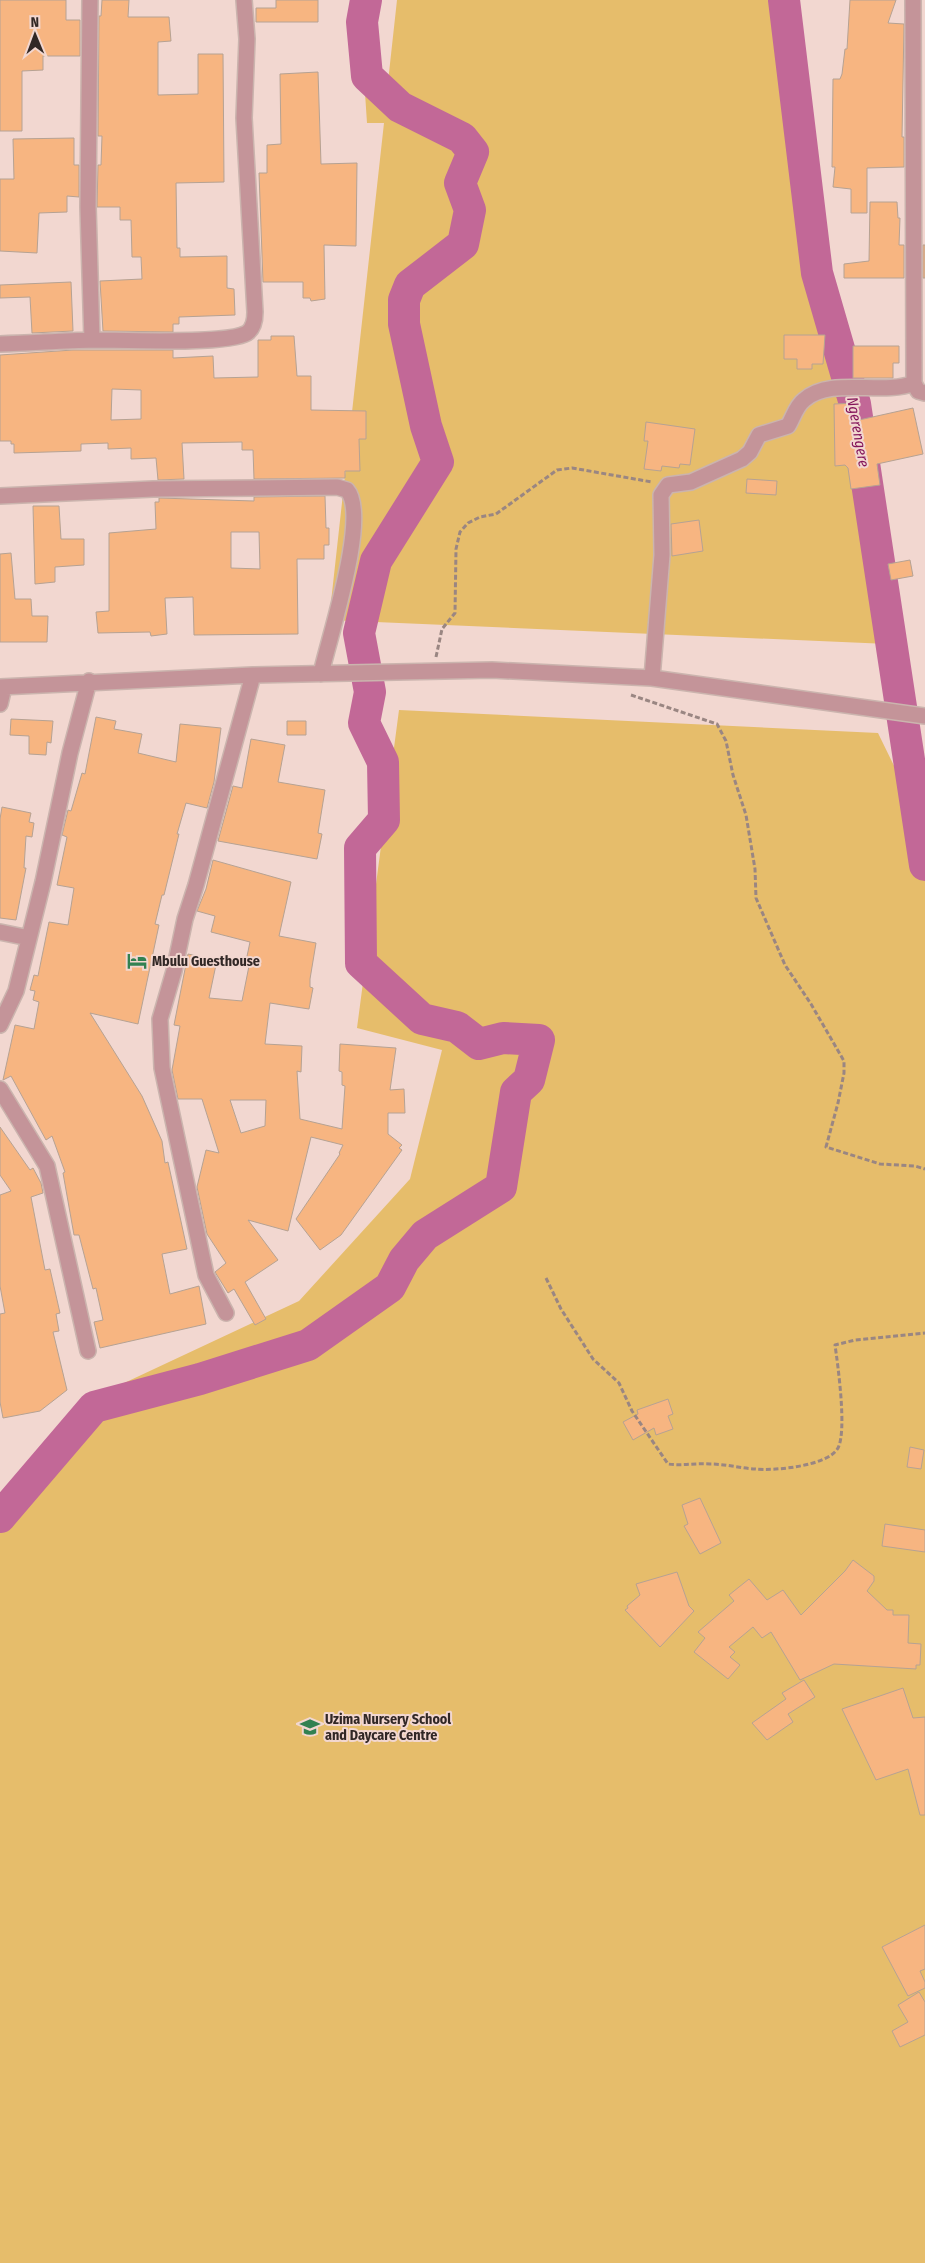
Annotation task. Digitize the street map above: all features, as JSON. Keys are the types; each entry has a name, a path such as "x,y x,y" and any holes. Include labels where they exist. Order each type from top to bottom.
{"street":[{"path":"90,0 88,207 92,340"},
{"path":"0,344 92,340 232,338 248,332 254,324 255,312 244,118 247,39 244,0"},
{"path":"652,678 662,555 661,495 668,485 691,482 742,459 750,452 759,435 788,426 801,402 810,396 837,388 919,388 919,21 913,0"},
{"path":"0,496 153,489 336,487 347,490 353,504 350,560 321,674"},
{"path":"0,704 2,687 89,681 253,675 294,676 414,670 492,670 652,678 925,716"},
{"path":"226,1313 206,1274 164,1088 160,1019 174,971 185,919 253,675"},
{"path":"0,1024 16,991 30,938 70,753 89,681"},
{"path":"0,932 30,938"},
{"path":"0,1089 47,1166 88,1351"}],"path":[{"path":"435,670 442,629 455,613 456,549 460,532 468,523 480,517 496,514 557,470 572,468 668,485"},
{"path":"624,692 716,724 726,741 733,775 746,815 755,869 756,898 785,965 811,1004 844,1062 844,1073 838,1103 826,1147 880,1164 915,1166 925,1169"},
{"path":"546,1278 561,1309 593,1359 619,1383 632,1411 668,1464 684,1466 706,1464 757,1470 783,1468 831,1457 838,1448 842,1428 842,1406 835,1345 863,1339 925,1333"}],"shaded area":[{"path":"397,0 787,0 839,346 853,481 888,644 329,620 384,123 367,123 365,93 387,91"},
{"path":"399,710 878,733 898,774 925,866 925,2263 0,2263 0,1510 90,1399 299,1301 410,1179 442,1050 357,1028"}],"building":[{"path":"0,0 66,0 66,20 80,20 80,56 43,56 43,70 22,71 22,131 0,131"},
{"path":"102,0 129,0 128,17 169,17 171,41 158,42 158,95 198,94 198,54 223,54 224,182 176,183 177,248 180,248 180,257 227,256 227,288 234,289 235,315 179,317 179,324 173,324 173,332 103,331 100,281 142,279 141,257 132,257 131,220 120,220 120,207 97,207 98,165 101,165 102,136 98,136 99,16 101,16"},
{"path":"276,0 318,0 318,22 256,22 256,8 276,8"},
{"path":"850,0 896,0 888,23 904,24 902,137 904,137 904,167 867,168 867,213 851,213 851,189 833,187 835,167 832,167 833,79 840,79 842,74 845,49 847,49"},
{"path":"318,72 321,164 357,163 356,246 324,245 325,299 311,301 310,298 303,298 303,282 263,282 259,173 267,173 267,145 281,144 280,74"},
{"path":"74,138 74,165 79,165 79,197 67,196 67,212 39,213 37,253 0,251 0,179 14,179 13,139"},
{"path":"870,202 897,202 898,218 900,218 899,245 904,245 904,278 844,278 844,264 869,261"},
{"path":"923,245 925,245 925,278 923,278"},
{"path":"71,282 73,331 32,333 30,297 0,298 0,285"},
{"path":"784,335 825,335 823,364 812,364 812,369 797,369 797,359 784,359"},
{"path":"271,336 294,336 297,376 311,376 311,410 366,411 366,439 359,439 360,471 345,471 345,478 254,479 253,450 242,450 242,442 182,443 184,479 158,480 156,458 131,459 131,448 108,449 108,443 81,444 81,451 14,453 14,444 11,444 11,441 0,441 0,355 73,350 173,350 173,358 213,356 214,378 258,377 258,340 271,340","holes":["112,389 141,390 141,419 111,420"]},
{"path":"853,346 899,346 899,363 893,363 893,378 853,378"},
{"path":"858,403 859,420 913,408 923,454 877,464 880,485 851,489 848,468 845,465 835,466 834,404"},
{"path":"646,422 695,429 690,465 680,464 679,468 662,466 661,471 644,469 648,441 644,441"},
{"path":"747,479 777,481 776,495 746,493"},
{"path":"325,496 326,528 329,528 329,545 324,545 324,559 297,559 298,634 194,635 193,597 165,598 167,634 151,636 150,632 98,633 96,612 109,611 109,533 156,529 155,502 159,502 159,498 254,501 254,497","holes":["231,532 259,532 260,569 231,568"]},
{"path":"33,506 59,506 61,539 84,539 84,565 55,567 55,582 35,584"},
{"path":"699,520 703,551 672,556 671,524"},
{"path":"11,553 15,599 31,599 32,616 48,616 47,642 0,642 0,554"},
{"path":"910,560 913,576 891,580 888,564"},
{"path":"96,717 116,721 114,729 142,734 138,753 176,762 180,724 221,728 214,782 207,808 186,803 177,834 179,834 155,924 159,925 138,1024 90,1013 142,1096 162,1141 165,1163 168,1162 187,1249 162,1254 170,1294 199,1286 206,1324 100,1348 94,1322 103,1320 96,1288 93,1289 79,1235 74,1235 63,1173 65,1172 52,1136 46,1140 11,1076 3,1080 15,1025 34,1029 39,1002 33,1000 35,991 30,990 34,975 38,976 49,922 68,925 74,888 57,885 67,837 62,835 68,810 71,811 82,773 85,774"},
{"path":"11,719 53,721 51,743 47,742 46,755 29,754 29,736 10,735"},
{"path":"287,721 306,721 306,735 287,735"},
{"path":"251,739 285,745 278,782 325,790 318,833 322,834 317,859 218,841 233,786 242,788"},
{"path":"2,807 31,813 29,822 34,823 32,837 26,836 24,868 26,868 16,920 0,918 0,819"},
{"path":"213,860 291,882 279,936 316,943 310,979 310,987 313,988 309,1009 270,1003 265,1044 302,1046 301,1072 297,1071 300,1119 342,1129 345,1086 342,1085 342,1072 339,1071 340,1044 396,1048 390,1090 404,1089 405,1113 388,1113 388,1134 402,1145 399,1148 402,1150 341,1235 320,1250 296,1219 340,1154 343,1145 311,1137 288,1231 248,1220 278,1260 245,1282 266,1319 255,1325 234,1289 228,1293 215,1272 226,1263 207,1234 197,1187 206,1150 219,1153 202,1099 178,1099 172,1070 180,1026 174,1025 188,954 217,960 209,998 242,1001 250,961 246,961 250,942 211,932 215,916 197,911 206,889","holes":["230,1100 266,1100 265,1126 241,1133"]},
{"path":"0,1127 30,1170 33,1168 41,1183 43,1193 31,1197 45,1270 50,1269 60,1313 56,1314 59,1331 53,1332 67,1390 40,1411 3,1418 0,1402 0,1314 5,1313 0,1286 0,1195 11,1191 0,1175"},
{"path":"668,1399 673,1414 668,1416 673,1429 656,1435 654,1428 633,1440 623,1422 638,1414 637,1410"},
{"path":"910,1447 924,1450 921,1469 907,1467"},
{"path":"700,1498 721,1543 700,1554 684,1526 688,1524 682,1505"},
{"path":"885,1524 925,1530 925,1552 882,1546"},
{"path":"853,1560 874,1576 874,1581 867,1591 887,1610 893,1610 893,1615 909,1615 908,1643 921,1644 920,1665 916,1665 916,1669 834,1664 800,1680 771,1632 762,1638 753,1627 729,1647 735,1652 730,1657 740,1665 728,1679 694,1652 705,1638 698,1632 734,1601 729,1595 749,1579 767,1600 783,1590 801,1615 845,1571"},
{"path":"677,1572 689,1606 694,1611 660,1647 625,1610 640,1595 636,1584"},
{"path":"804,1680 815,1697 788,1714 793,1722 767,1740 752,1723 786,1699 782,1693"},
{"path":"903,1688 913,1718 925,1717 925,1815 920,1815 908,1769 876,1780 842,1709"},
{"path":"925,1925 925,1969 920,1971 925,1982 925,1988 908,1996 882,1947"},
{"path":"919,1992 925,2002 925,2035 900,2047 892,2031 908,2022 898,2005"}],"waterway":[{"path":"0,1517 94,1407 200,1379 308,1345 390,1287 404,1260 425,1235 501,1187 516,1092 529,1080 539,1040 503,1038 479,1044 457,1027 422,1019 361,963 360,848 384,820 383,762 364,723 370,692 359,633 376,561 438,462 426,426 404,324 404,300 410,285 463,244 470,210 460,183 473,152 462,138 400,107 367,76 362,22 366,0"},
{"name":"Ngerengere","path":"784,0 817,273 855,404 925,865"}],"place":[{"name":"Mbulu Guesthouse","path":"137,961"},
{"name":"Uzima Nursery School and Daycare Centre","path":"310,1727"}]}
